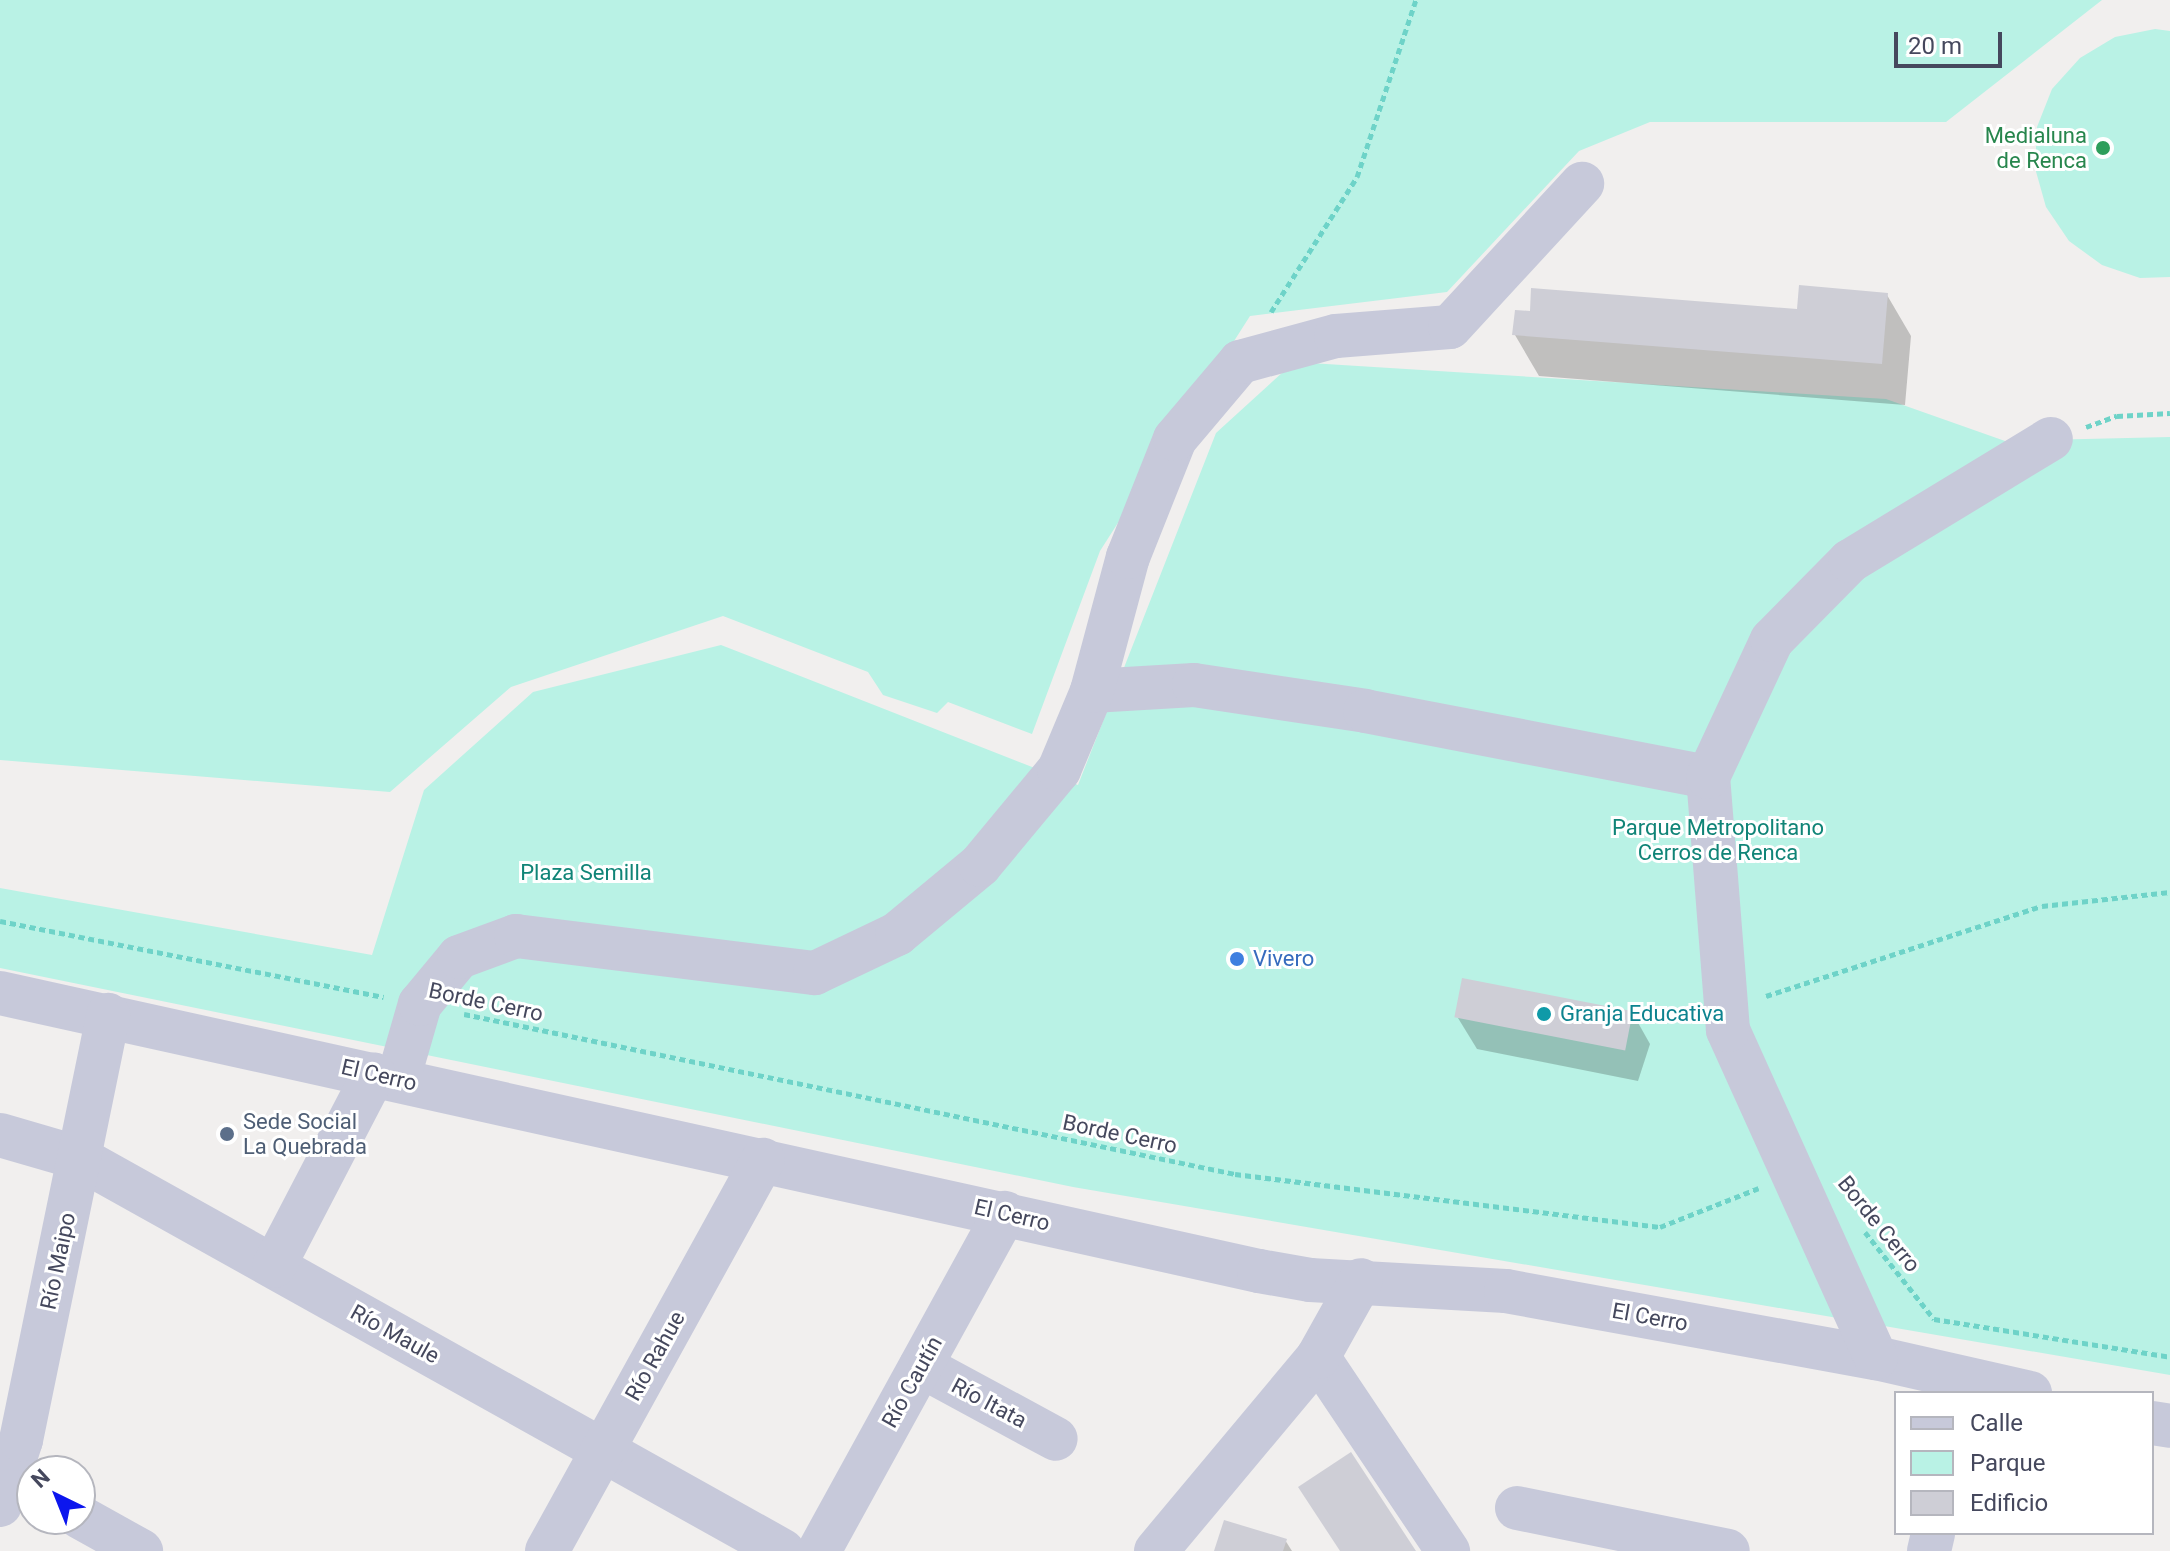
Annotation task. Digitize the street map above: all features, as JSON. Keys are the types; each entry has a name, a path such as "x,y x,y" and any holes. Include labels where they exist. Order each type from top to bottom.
{"street":[{"path":"274,1266 386,1077 420,1004 459,957 516,936 815,973 897,934 980,865 1059,770 1092,691 1128,557 1175,439 1240,362 1336,336 1450,327 1582,184"},
{"path":"1876,1358 1728,1030 1708,777 1772,640 1850,561 2051,439"},
{"path":"1092,691 1194,685 1365,711 1708,777"},
{"name":"El Cerro","path":"0,993 1259,1271 1310,1280 1361,1280 1506,1291 1876,1358 1968,1386 2012,1391"},
{"name":"Río Maipo","path":"10,1495 108,1015"},
{"name":"Río Maule","path":"0,1135 79,1158 783,1551"},
{"name":"Río Rahue","path":"547,1551 763,1160"},
{"name":"Río Cautín","path":"819,1551 1005,1213"},
{"path":"1156,1551 1318,1357 1361,1280"},
{"path":"1318,1357 1448,1551"},
{"name":"Río Itata","path":"921,1366 1056,1439"},
{"path":"1517,1508 1728,1551"},
{"path":"96,1526 141,1551"}],"path":[{"path":"1240,362 1357,177 1416,0"},
{"path":"2051,439 2117,416 2170,413"},
{"path":"1726,1009 2042,906 2170,892"},
{"name":"Borde Cerro","path":"0,921 420,1004 1235,1174 1660,1227 1794,1175"},
{"name":"Borde Cerro","path":"1855,1219 1934,1319 2170,1357"}],"green space":[{"path":"0,0 2102,0 1946,122 1650,122 1579,151 1447,292 1250,316 1100,551 1032,734 948,702 937,713 883,695 868,672 723,616 511,687 390,792 0,760"},
{"name":"Medialuna de Renca","path":"2155,29 2170,31 2170,277 2140,278 2102,265 2069,241 2046,207 2035,168 2037,127 2052,89 2080,58 2115,37"},
{"name":"Parque Metropolitano Cerros de Renca","path":"1294,362 1886,399 2005,441 2170,437 2170,1375 1073,1187 0,968 0,888 372,955 424,790 533,692 721,645 1078,785 1216,433"}],"building":[{"path":"1799,285 1888,293 1882,364 1512,335 1515,310 1530,311 1531,288 1797,309"},
{"name":"Granja Educativa","path":"1462,978 1633,1011 1625,1050 1454,1017"},
{"path":"1351,1452 1416,1551 1340,1551 1298,1487"},
{"path":"1224,1520 1287,1539 1283,1551 1214,1551"}],"place":[{"name":"Medialuna de Renca","path":"2103,148"},
{"name":"Vivero","path":"1237,959"},
{"name":"Granja Educativa","path":"1544,1014"},
{"name":"Sede Social La Quebrada","path":"227,1134"}],"park label":[{"name":"Plaza Semilla","path":"586,873"}]}
